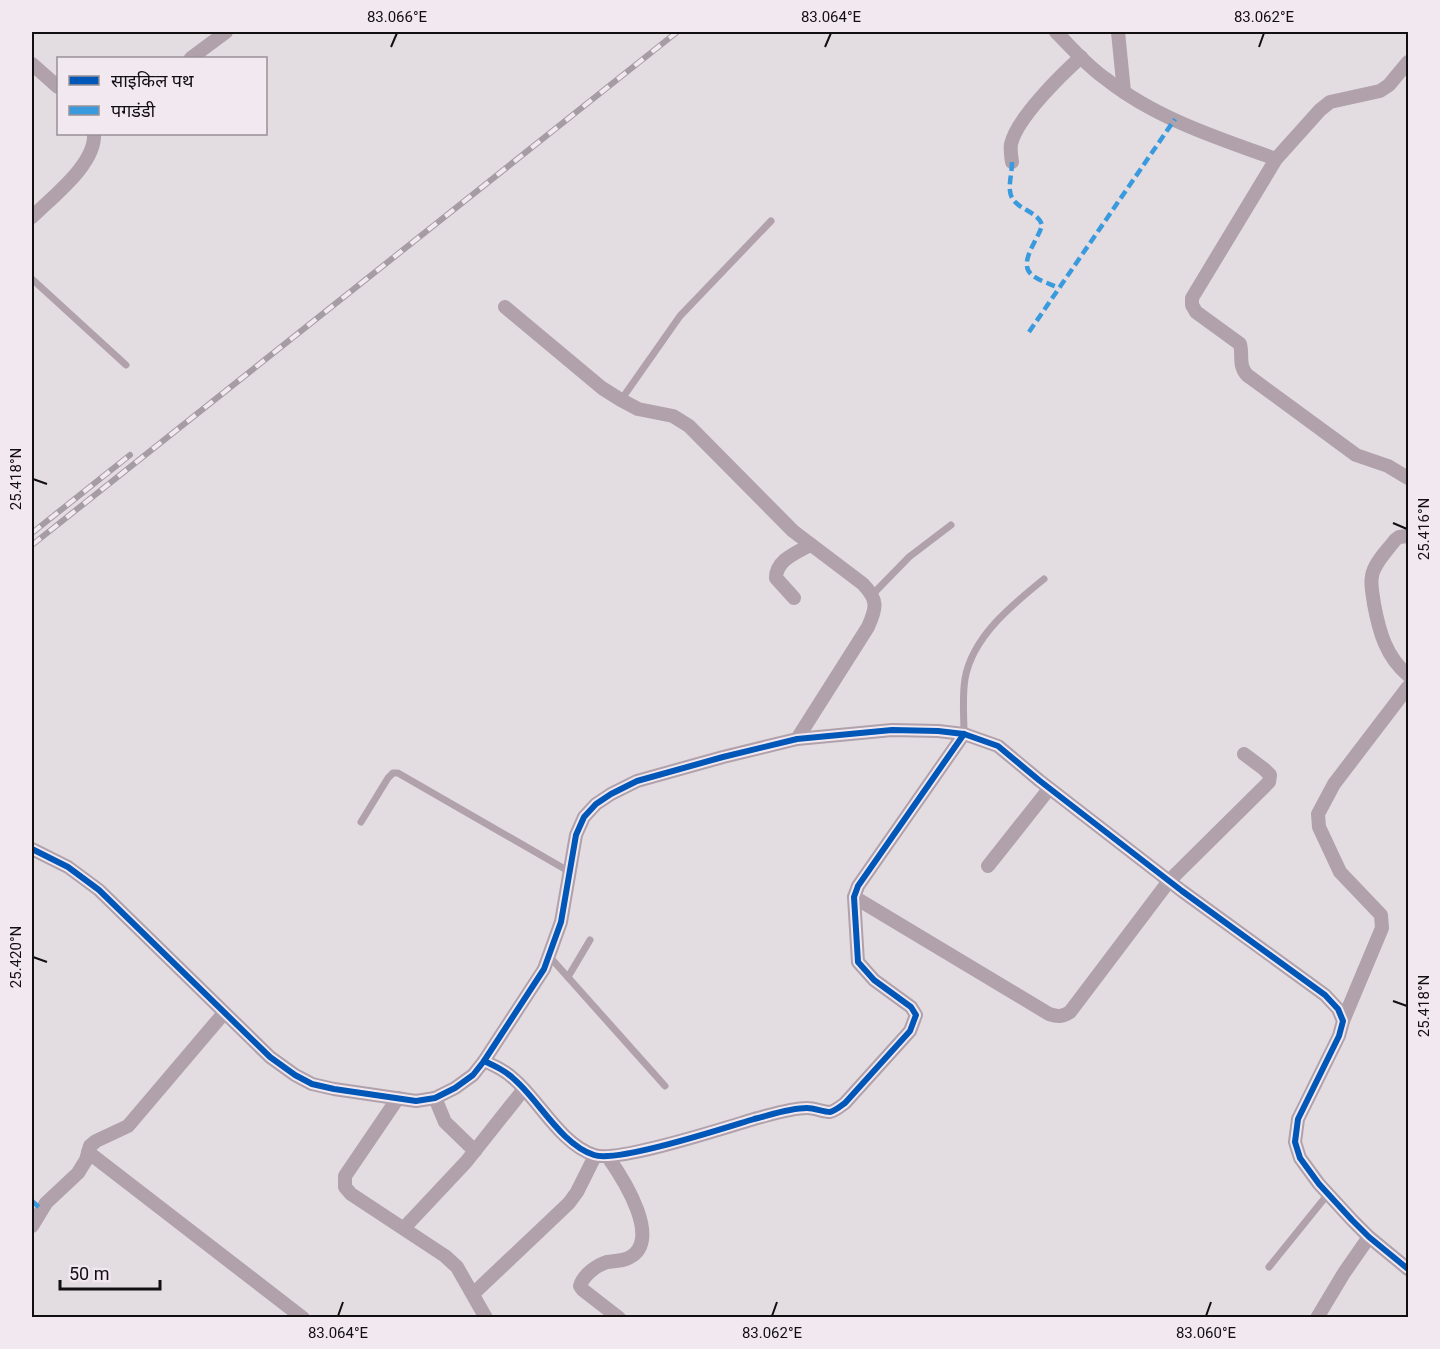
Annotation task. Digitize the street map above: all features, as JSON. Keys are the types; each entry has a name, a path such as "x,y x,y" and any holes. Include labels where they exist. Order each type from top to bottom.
{"street":[{"path":"192,57 226,32"},
{"path":"1056,32 1105,79 1124,92 1194,129 1276,159"},
{"path":"1118,32 1124,92"},
{"path":"1012,162 1010,150 1017,131 1054,82 1081,57"},
{"path":"1408,62 1403,79 1380,91 1330,102 1276,159 1194,291 1192,305 1196,312 1240,344 1242,370 1247,375 1356,455 1388,466 1408,478"},
{"path":"32,64 57,86"},
{"path":"32,217 82,167 92,151 96,135"},
{"path":"505,307 602,388 638,409 673,416 689,426 793,531 873,594 876,603 868,627 797,739"},
{"path":"1408,536 1395,540 1374,568 1371,580 1383,641 1400,668 1408,675"},
{"path":"794,598 776,578 776,571 780,563 810,545"},
{"path":"1408,687 1334,784 1318,814 1319,827 1340,872 1376,909 1382,921 1382,928 1339,1036 1298,1119 1295,1142 1300,1158 1328,1194 1369,1237 1408,1269"},
{"path":"32,849 68,867 99,890 270,1057 295,1075 312,1084 334,1089 416,1101 435,1098 473,1075 544,969 561,922 576,835 584,817 610,794 637,781 797,739 892,730 938,730 964,734 998,746 1169,882 1325,995 1338,1009 1344,1021"},
{"path":"484,1061 501,1069 524,1089 582,1149 601,1156 663,1146 761,1117 807,1108 829,1112 845,1103 910,1031 916,1015 911,1007 874,980 858,962 854,897 863,877 964,734"},
{"path":"854,897 1057,1017 1064,1016 1070,1012 1169,882 1269,782 1270,775 1244,754"},
{"path":"988,866 1050,789"},
{"path":"32,1226 41,1209 78,1173 90,1146 118,1132 135,1119 224,1013"},
{"path":"404,1228 475,1151 524,1089"},
{"path":"398,1098 345,1176 345,1187 351,1194 445,1256 457,1267 486,1317"},
{"path":"435,1098 446,1122 475,1151"},
{"path":"88,1152 303,1317"},
{"path":"473,1294 569,1203 601,1156"},
{"path":"601,1156 632,1194 643,1235 635,1252 627,1259 599,1265 583,1278 580,1286 620,1317"},
{"path":"1317,1317 1369,1237"}],"lane":[{"path":"621,400 680,316 771,221"},
{"path":"32,279 126,365"},
{"path":"873,594 909,556 951,525"},
{"path":"964,734 964,687 969,663 1002,615 1044,579"},
{"path":"361,822 388,778 393,773 398,773 570,872"},
{"path":"568,977 590,940"},
{"path":"549,956 665,1086"},
{"path":"1269,1267 1328,1194"}],"railway":[{"path":"32,545 677,32"},
{"path":"32,533 130,455"}],"marked path":[{"path":"1029,332 1175,119"},
{"path":"1012,162 1010,188 1012,197 1015,202 1035,216 1042,225 1030,251 1028,270 1038,279 1059,288"},
{"path":"32,1201 41,1209"}],"cycle path":[{"path":"32,849 68,867 99,890 270,1057 295,1075 312,1084 334,1089 416,1101 435,1098 455,1088 473,1075 544,969 561,922 576,835 584,817 596,804 637,781 797,739 892,730 964,734 998,746 1182,891 1325,995 1338,1009 1343,1021 1339,1036 1298,1119 1295,1142 1300,1158 1319,1184 1369,1237 1408,1269"},
{"path":"484,1061 512,1077 571,1142 594,1155 624,1154 647,1149 787,1110 807,1108 830,1112 838,1108 910,1031 916,1015 911,1007 874,980 858,962 854,897 858,886 964,734"}]}
